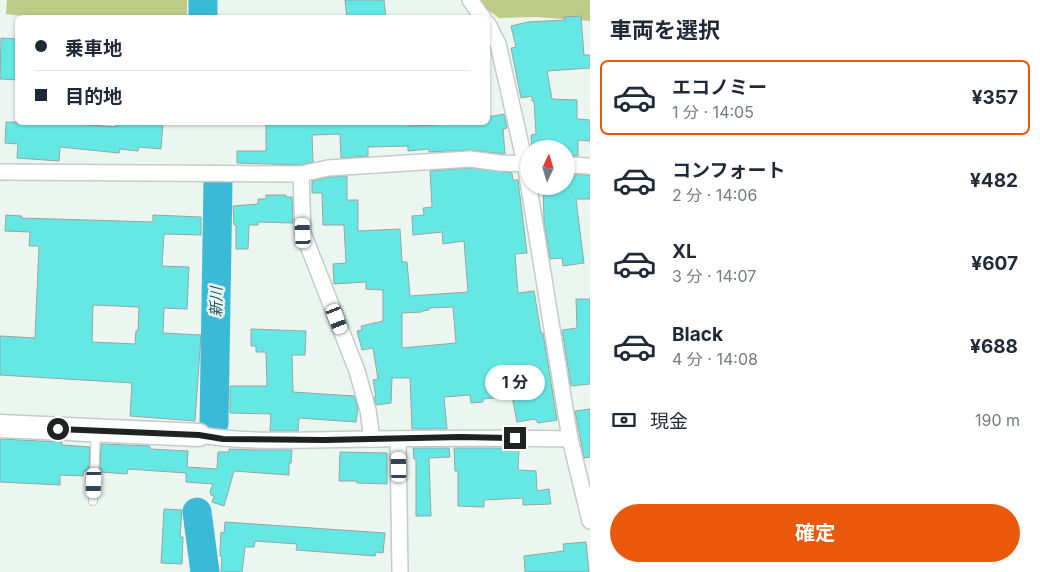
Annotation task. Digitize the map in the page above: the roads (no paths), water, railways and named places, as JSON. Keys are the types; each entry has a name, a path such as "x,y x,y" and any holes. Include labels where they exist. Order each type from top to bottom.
{"street":[{"path":"470,0 481,15"},
{"path":"490,28 498,44 521,140"},
{"path":"0,172 301,174 328,168 470,159 500,163 520,163"},
{"path":"575,165 590,166"},
{"path":"301,174 303,233 357,370 368,410 372,439"},
{"path":"532,195 570,439 590,521"},
{"path":"0,426 199,435 223,439 324,440 461,437 570,439"},
{"path":"398,439 400,572"}],"lane":[{"path":"93,501 96,430"}],"waterway":[{"name":"新川","path":"203,0 203,15"},
{"name":"新川","path":"214,423 218,180"},
{"name":"新川","path":"197,512 205,572"}]}
